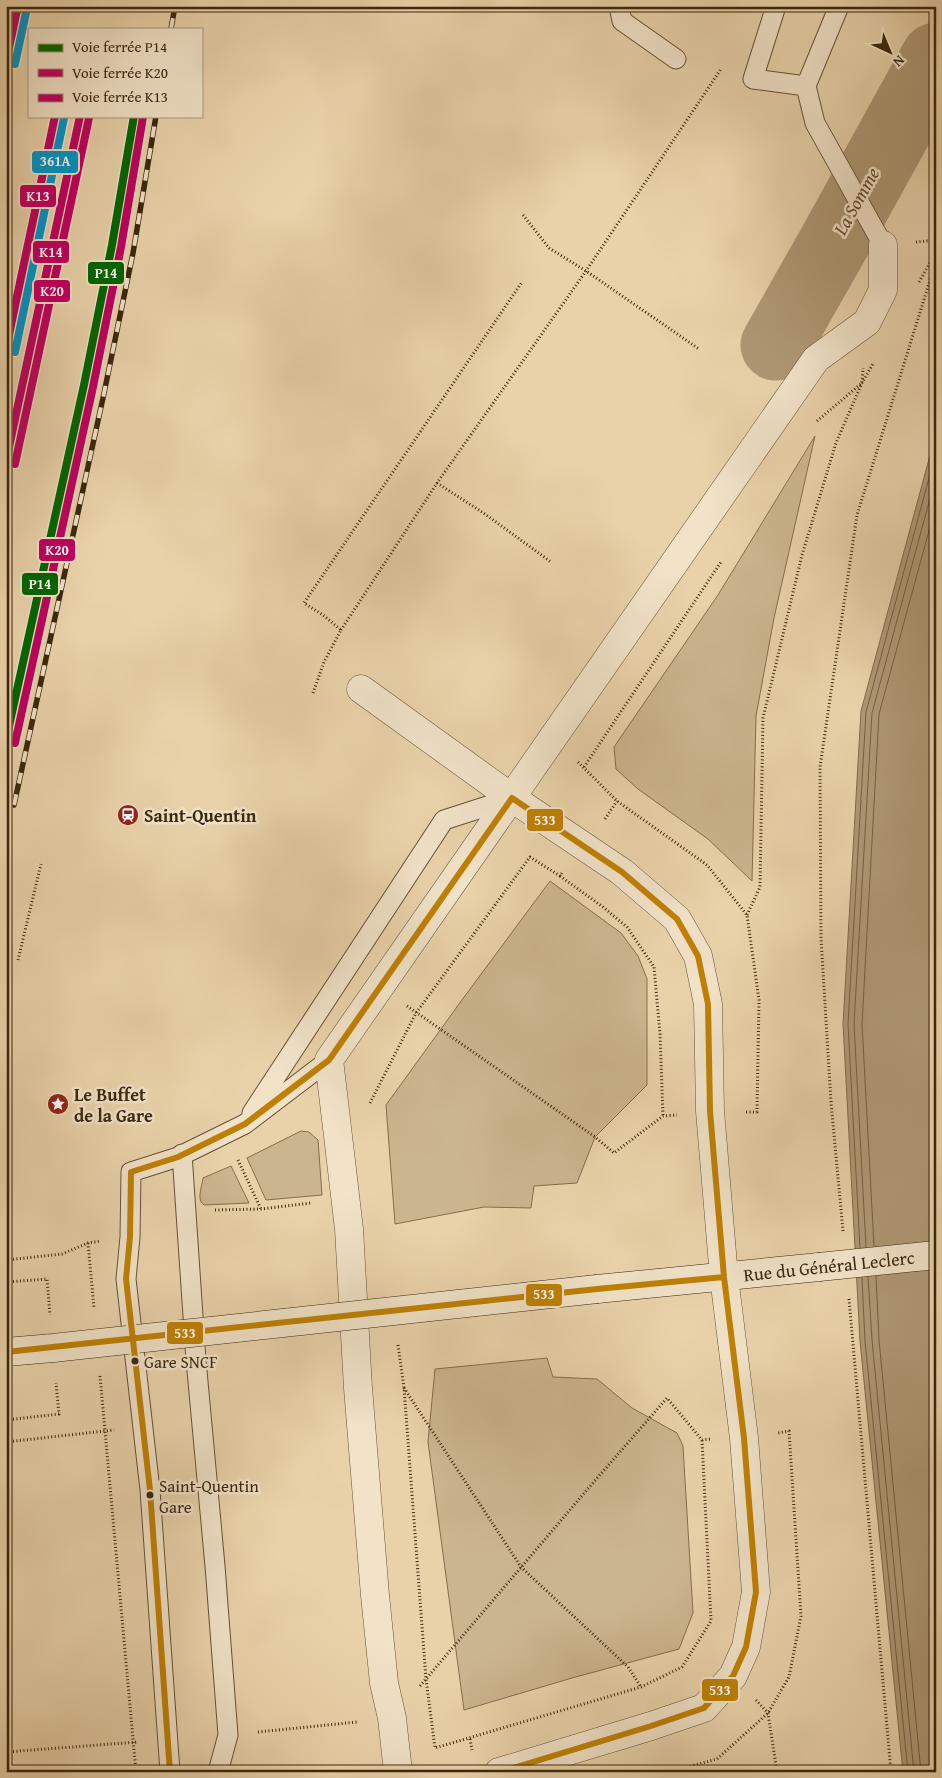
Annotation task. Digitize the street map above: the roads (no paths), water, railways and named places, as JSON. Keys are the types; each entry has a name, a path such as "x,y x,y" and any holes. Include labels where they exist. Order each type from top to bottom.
{"street":[{"path":"398,1772 392,1718 384,1683 375,1595 358,1388 346,1198 329,1060 816,359 866,322 884,290 882,245"},
{"path":"361,689 512,798 622,872 677,919 698,956 708,1004 710,1111 724,1277 744,1438 756,1592 746,1647 733,1676 704,1708 499,1772"},
{"name":"Rue du Général Leclerc","path":"6,1352 936,1255"}],"lane":[{"path":"619,6 622,21 676,59"},
{"path":"776,6 753,79 806,86"},
{"path":"839,6 806,86 816,123 882,245"},
{"path":"245,1124 444,820 512,798"},
{"path":"170,1772 150,1490 142,1427 137,1361 126,1279 130,1237 131,1172 182,1154 245,1124 329,1060"},
{"path":"182,1154 196,1360 228,1736 218,1772"}],"water":[{"path":"936,433 936,1772 903,1772 860,1341 843,1024 861,711"}],"waterway":[{"name":"La Somme","path":"776,345 936,58"}],"railway":[{"path":"171,28 175,6"},
{"path":"14,805 133,253 156,118"}],"rail line":[{"name":"K13","path":"6,61 18,6"},
{"name":"K13","path":"6,349 55,118"},
{"name":"K20","path":"15,464 89,118"},
{"name":"P14","path":"6,740 84,385 112,245 134,118"},
{"name":"K20","path":"15,743 93,387 121,247 143,118"}],"place":[{"name":"Saint-Quentin","path":"128,815"},
{"name":"Le Buffet de la Gare","path":"58,1104"},
{"name":"Gare SNCF","path":"135,1361"},
{"name":"Saint-Quentin Gare","path":"150,1495"}]}
